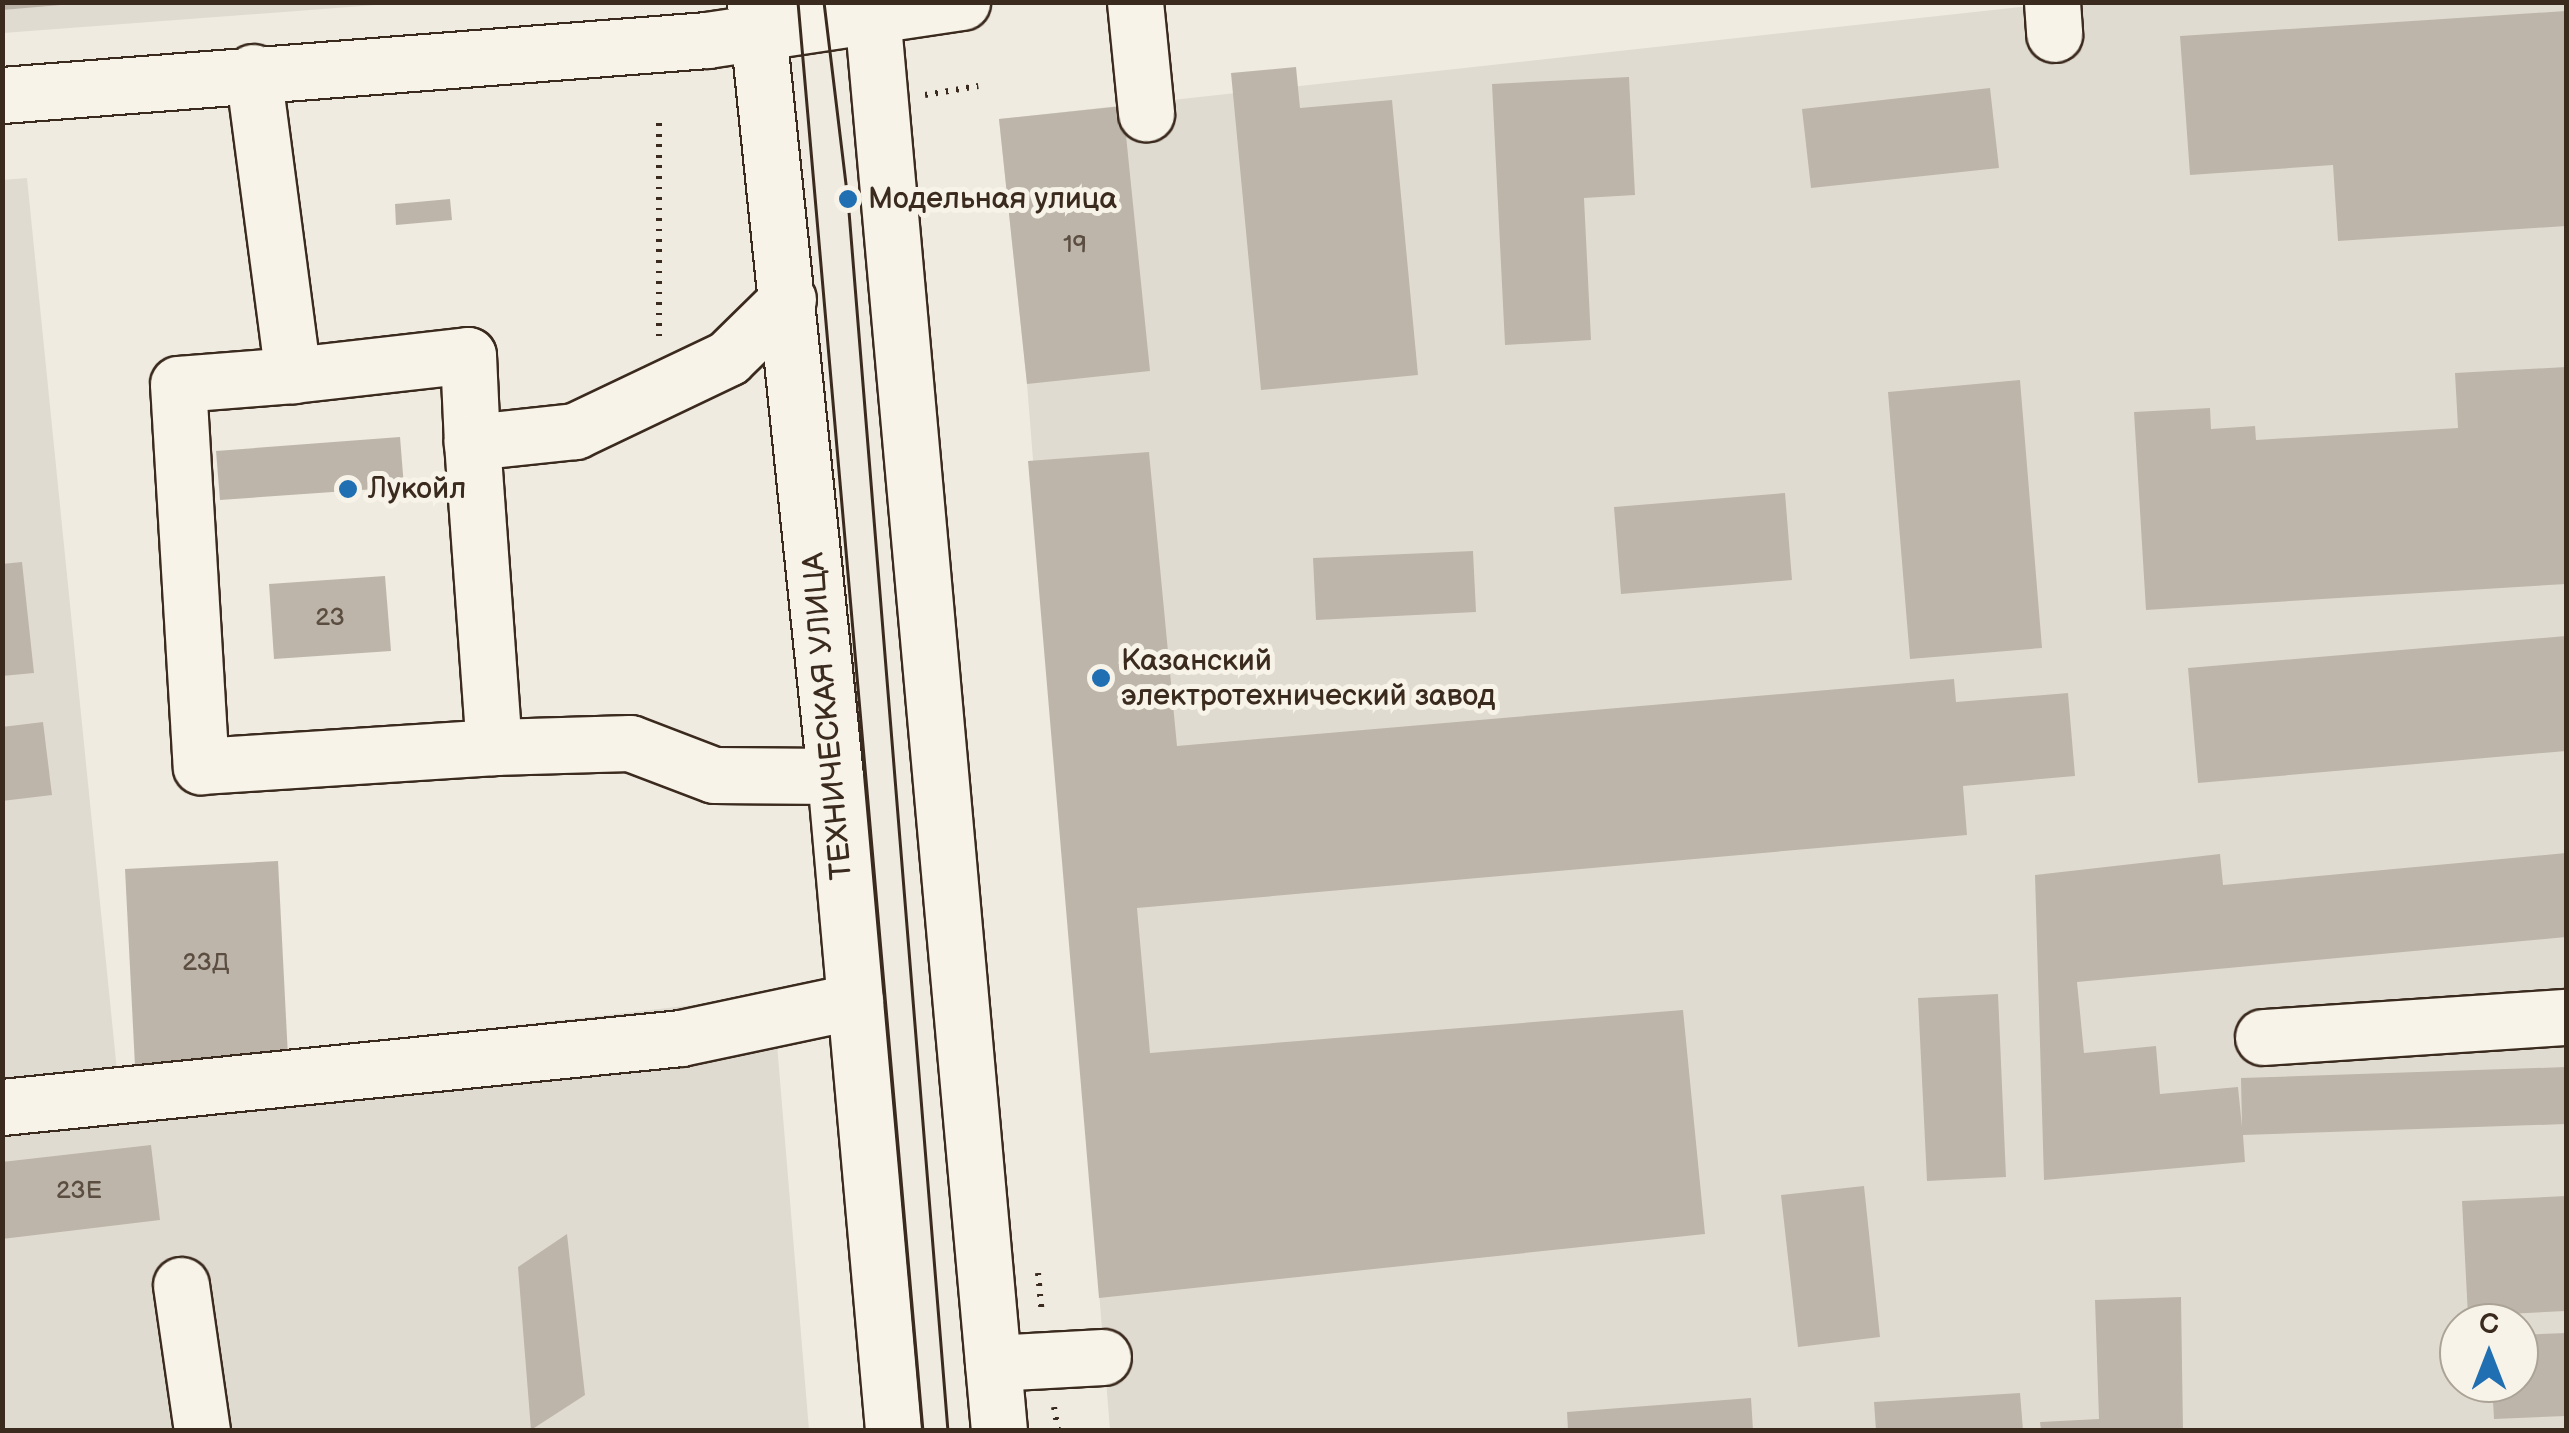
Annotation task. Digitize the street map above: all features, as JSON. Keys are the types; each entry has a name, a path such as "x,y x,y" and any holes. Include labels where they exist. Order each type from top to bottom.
{"main road":[{"path":"2,95 962,2"},
{"path":"1135,2 1146,113"},
{"path":"872,10 999,1430"},
{"name":"ТЕХНИЧЕСКАЯ УЛИЦА","path":"757,19 835,776 892,1430"},
{"path":"253,72 293,374"},
{"path":"472,442 574,431 728,358 788,299"},
{"path":"494,747 468,355 178,384 201,766 494,747 630,743 714,775 835,776"},
{"path":"684,993 759,1022"},
{"path":"2,1108 681,1038 855,1001"},
{"path":"2263,1037 2566,1017"},
{"path":"181,1285 202,1430"},
{"path":"992,1363 1104,1356"}],"path":[{"path":"659,118 659,391"}],"shaded area":[{"path":"3,3 402,3 3,33"},
{"path":"2057,3 2566,3 2566,1430 1110,1430 1027,384 999,119"},
{"path":"27,178 117,1071 773,996 809,1430 3,1430 2,180"}],"building":[{"path":"2,2 60,2 61,5 2,10"},
{"path":"2566,11 2566,226 2338,241 2333,165 2190,175 2180,36"},
{"path":"1296,67 1300,108 1392,100 1418,375 1261,390 1231,73"},
{"path":"1629,77 1635,195 1584,198 1591,340 1505,345 1492,84"},
{"path":"1990,88 1999,168 1811,188 1802,109"},
{"path":"1123,106 1150,371 1027,384 999,119"},
{"path":"450,199 452,220 396,225 395,204"},
{"path":"2566,367 2566,584 2146,610 2134,412 2210,408 2211,429 2255,426 2256,440 2458,428 2455,373"},
{"path":"2020,380 2042,648 1910,659 1888,392"},
{"path":"400,437 404,487 220,500 216,451"},
{"path":"1149,452 1177,746 1954,679 1956,702 2068,693 2075,776 1963,786 1967,835 1137,908 1150,1053 1683,1010 1705,1234 1099,1298 1028,461"},
{"path":"1785,493 1792,580 1621,594 1614,507"},
{"path":"1473,551 1476,612 1316,620 1313,558"},
{"path":"22,562 34,673 2,676 2,564"},
{"path":"385,576 391,651 274,659 269,584"},
{"path":"2566,636 2566,751 2198,783 2188,668"},
{"path":"43,722 52,795 2,801 2,727"},
{"path":"2566,853 2566,937 2077,982 2084,1053 2156,1046 2160,1094 2238,1087 2242,1127 2241,1078 2566,1067 2566,1124 2243,1135 2245,1162 2044,1180 2035,875 2220,854 2223,885"},
{"path":"278,861 288,1057 135,1066 125,869"},
{"path":"1998,994 2006,1177 1927,1181 1918,998"},
{"path":"151,1145 160,1220 2,1239 2,1162"},
{"path":"1864,1186 1880,1337 1798,1347 1781,1195"},
{"path":"2566,1196 2566,1311 2539,1312 2539,1303 2467,1303 2462,1201"},
{"path":"567,1234 585,1395 531,1430 518,1267"},
{"path":"2181,1297 2183,1430 2041,1430 2040,1422 2099,1419 2095,1300"},
{"path":"2566,1333 2566,1416 2494,1419 2493,1403 2539,1403 2539,1334"},
{"path":"2020,1393 2023,1430 1876,1430 1874,1402"},
{"path":"1751,1398 1753,1430 1568,1430 1567,1412"}],"tram line":[{"path":"798,2 923,1430"},
{"path":"824,2 848,199 948,1430"}],"place":[{"name":"Модельная улица","path":"848,199"},
{"name":"Лукойл","path":"348,489"},
{"name":"Казанский электротехнический завод","path":"1101,678"}]}
